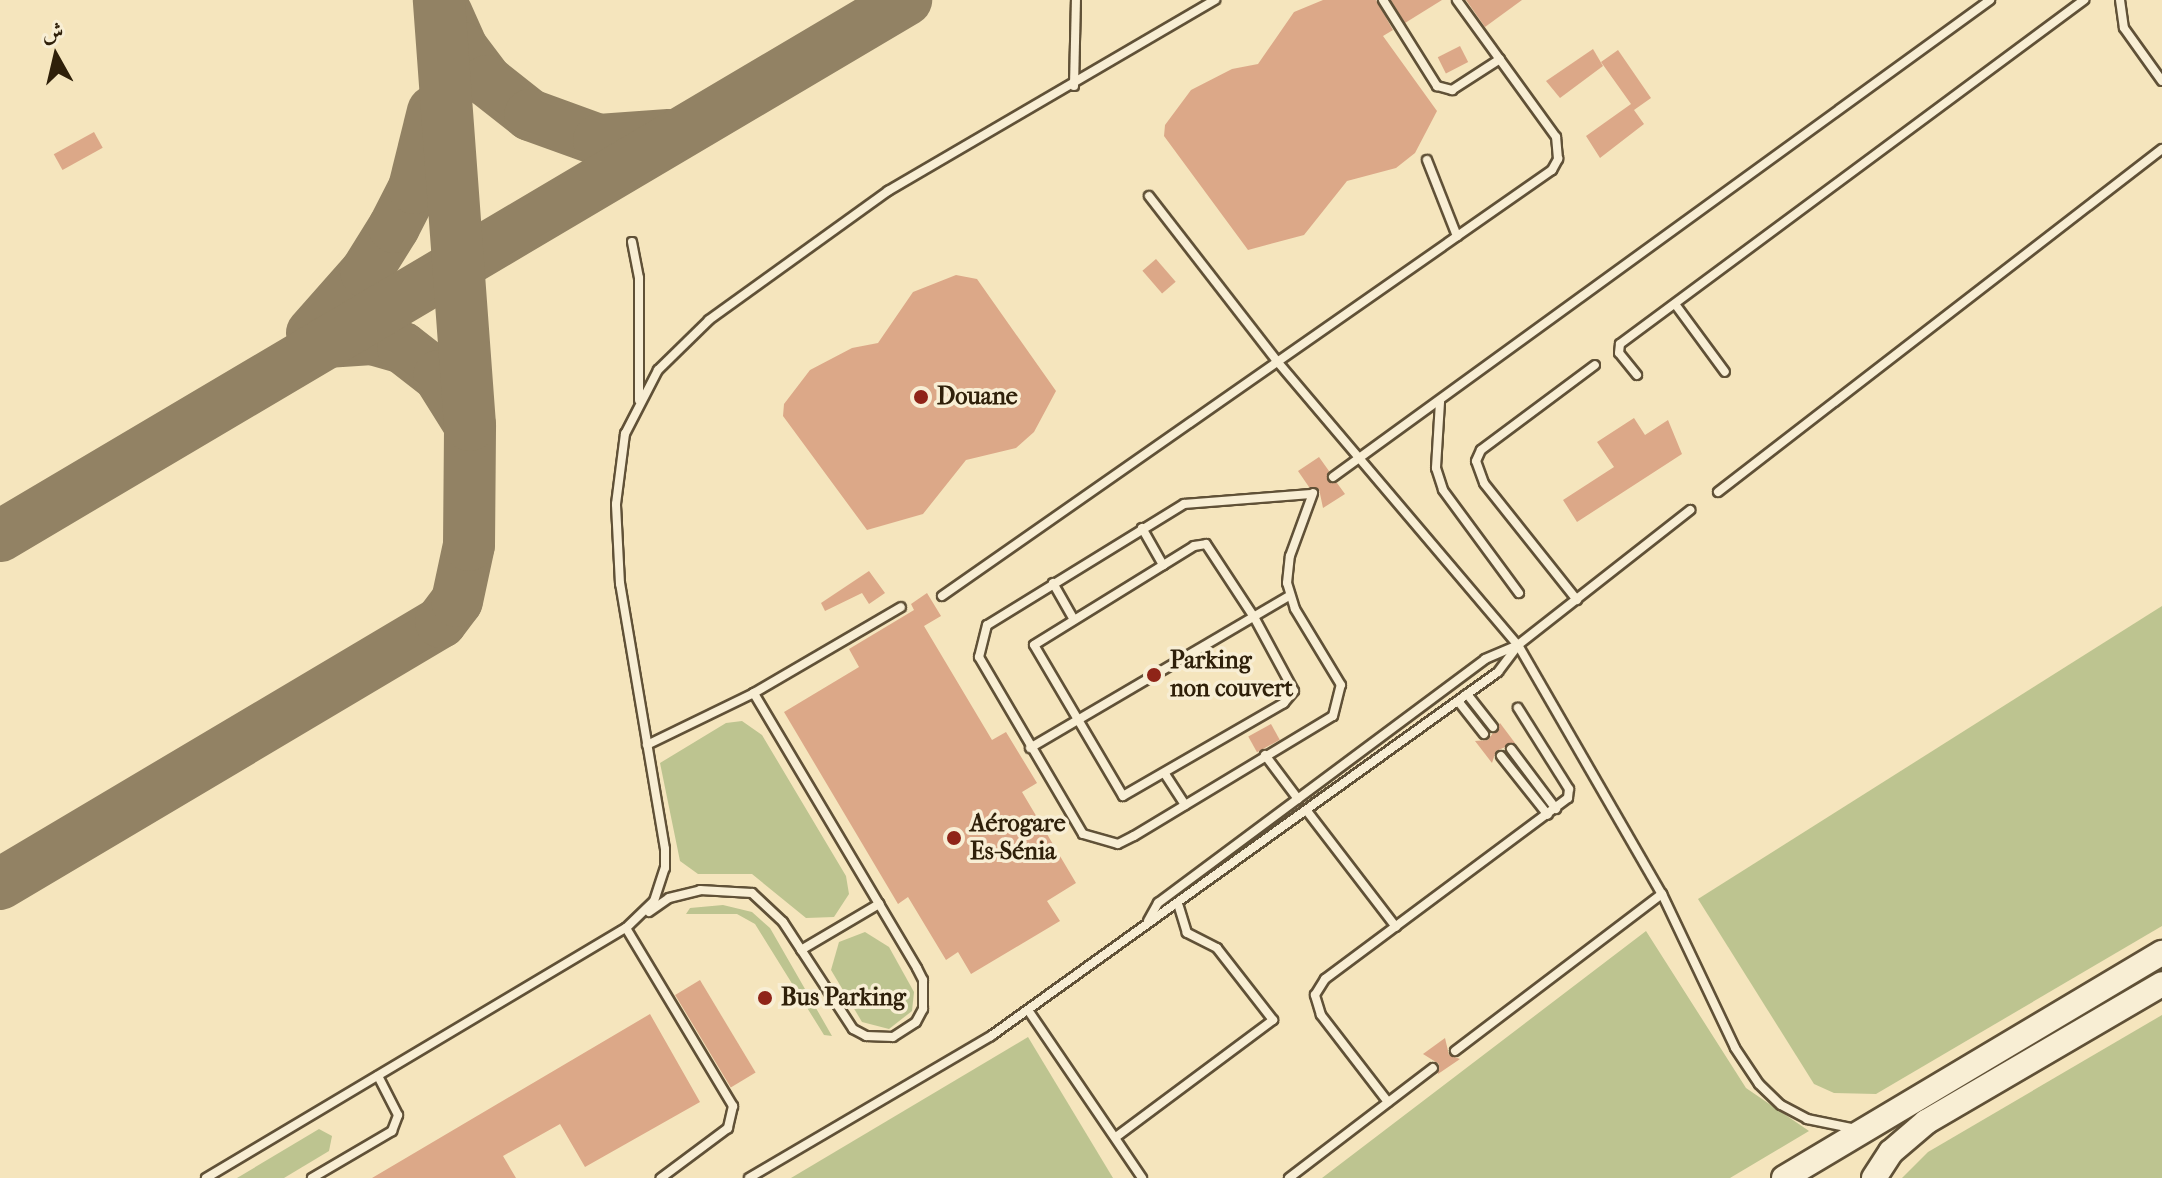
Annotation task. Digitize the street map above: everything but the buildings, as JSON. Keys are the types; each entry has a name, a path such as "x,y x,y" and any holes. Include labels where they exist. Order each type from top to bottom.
{"street":[{"path":"1784,1178 2162,953"},
{"path":"1874,1178 1914,1131 2162,984"}],"lane":[{"path":"1074,86 1076,0"},
{"path":"641,917 654,901 665,868 620,584 617,468 639,401 658,370 709,320 906,180 1074,86 1215,0"},
{"path":"1383,0 1437,86 1452,90 1500,59"},
{"path":"942,596 1276,360 1543,177 1558,159 1556,137 1457,0"},
{"path":"1333,477 1990,0"},
{"path":"1637,375 1619,353 1620,344 2084,0"},
{"path":"2120,0 2124,28 2162,81"},
{"path":"1718,492 2162,149"},
{"path":"1427,160 1457,236"},
{"path":"1149,196 1357,459 1518,645 1662,894 1735,1048 1759,1084 1781,1105 1807,1119 1865,1130"},
{"path":"632,242 639,278 639,401"},
{"path":"1675,304 1725,372"},
{"path":"1577,600 1484,483 1476,461 1481,450 1595,365"},
{"path":"1440,402 1436,468 1443,490 1519,593"},
{"path":"1312,493 1287,569 1289,596 1334,671 1340,701 1333,716 1185,805 1118,844 1099,843 1083,834 1030,748 979,657 980,640 987,625 1142,528 1198,499 1312,493"},
{"path":"1148,921 1158,903 1485,659 1518,645 1690,510"},
{"path":"1142,528 1163,565"},
{"path":"1206,544 1254,617 1294,691 1254,721 1123,796 1033,651 1037,640 1163,565 1206,544"},
{"path":"1053,583 1073,618"},
{"path":"1030,748 1289,596"},
{"path":"647,745 754,693 901,607"},
{"path":"749,1178 1028,1010 1148,921 1179,906 1507,665 1518,645"},
{"path":"206,1178 683,893 738,889 775,911 853,1029 879,1039 906,1031 923,1009 923,980 754,693"},
{"path":"1467,694 1493,727"},
{"path":"1458,701 1484,734"},
{"path":"1388,1102 1321,1015 1315,995 1325,979 1568,798 1569,789 1518,708"},
{"path":"1254,721 1259,731"},
{"path":"1511,749 1556,809"},
{"path":"1265,755 1298,799"},
{"path":"1501,756 1548,815"},
{"path":"1165,774 1185,805"},
{"path":"1307,811 1396,927"},
{"path":"1228,851 1237,863"},
{"path":"1455,1051 1662,894"},
{"path":"801,950 879,904"},
{"path":"1116,1137 1273,1020 1217,948 1187,933 1179,906"},
{"path":"626,928 733,1106 728,1128 661,1178"},
{"path":"1028,1010 1142,1178"},
{"path":"1289,1178 1433,1068"},
{"path":"312,1178 392,1131 398,1115 378,1076"}],"green space":[{"path":"2162,606 2162,926 1876,1094 1834,1093 1814,1084 1698,899"},
{"path":"742,721 762,735 846,876 849,894 834,917 806,918 752,874 698,874 680,861 660,763 726,723"},
{"path":"723,905 752,912 770,928 832,1036 824,1035 755,924 737,914 686,914 690,908"},
{"path":"1646,931 1746,1088 1809,1131 1730,1178 1322,1178"},
{"path":"865,932 889,947 914,992 912,1011 889,1029 862,1022 831,970 839,942"},
{"path":"2162,1015 2162,1178 1902,1178 1928,1152"},
{"path":"1028,1037 1113,1178 791,1178"},
{"path":"319,1129 332,1136 329,1151 284,1178 237,1178"}],"taxiway":[{"path":"0,884 441,622 457,601 469,545 470,425 439,0"},
{"path":"0,536 906,0"},
{"path":"447,14 462,48 487,81 530,115 599,140 669,135"},
{"path":"312,333 366,272 394,227 414,188 433,111"},
{"path":"326,342 372,339 403,348 439,376 469,424"}],"place":[{"name":"Douane","path":"921,397"},
{"name":"Parking non couvert","path":"1154,675"},
{"name":"Aérogare Es-Sénia","path":"954,838"},
{"name":"Bus Parking","path":"765,998"}]}
